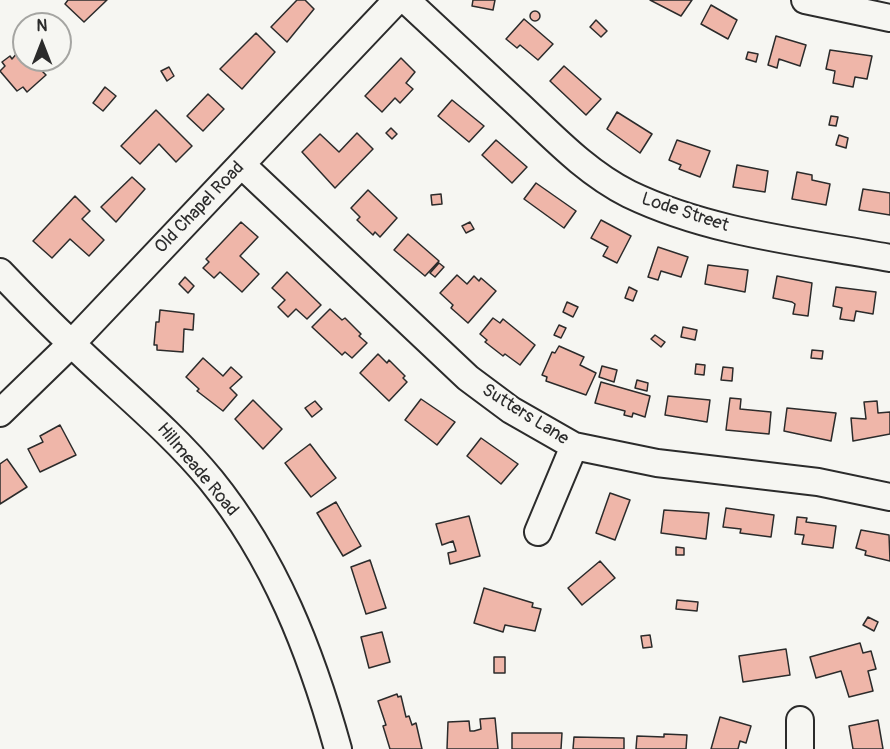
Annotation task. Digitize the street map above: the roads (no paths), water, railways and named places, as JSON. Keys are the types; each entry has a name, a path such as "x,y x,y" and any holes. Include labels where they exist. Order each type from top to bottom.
{"street":[{"name":"Old Chapel Road","path":"0,413 71,344 397,0"},
{"name":"Lode Street","path":"406,0 566,150 597,175 628,194 659,208 726,226 890,258"},
{"path":"805,0 890,18"},
{"name":"Sutters Lane","path":"242,165 468,378 511,410 574,446 657,463 818,482 890,497"},
{"name":"Hillmeade Road","path":"0,272 71,344 184,450 211,480 254,541 280,589 306,647 338,749"},
{"path":"538,532 574,446"},
{"path":"800,720 800,749"}]}
